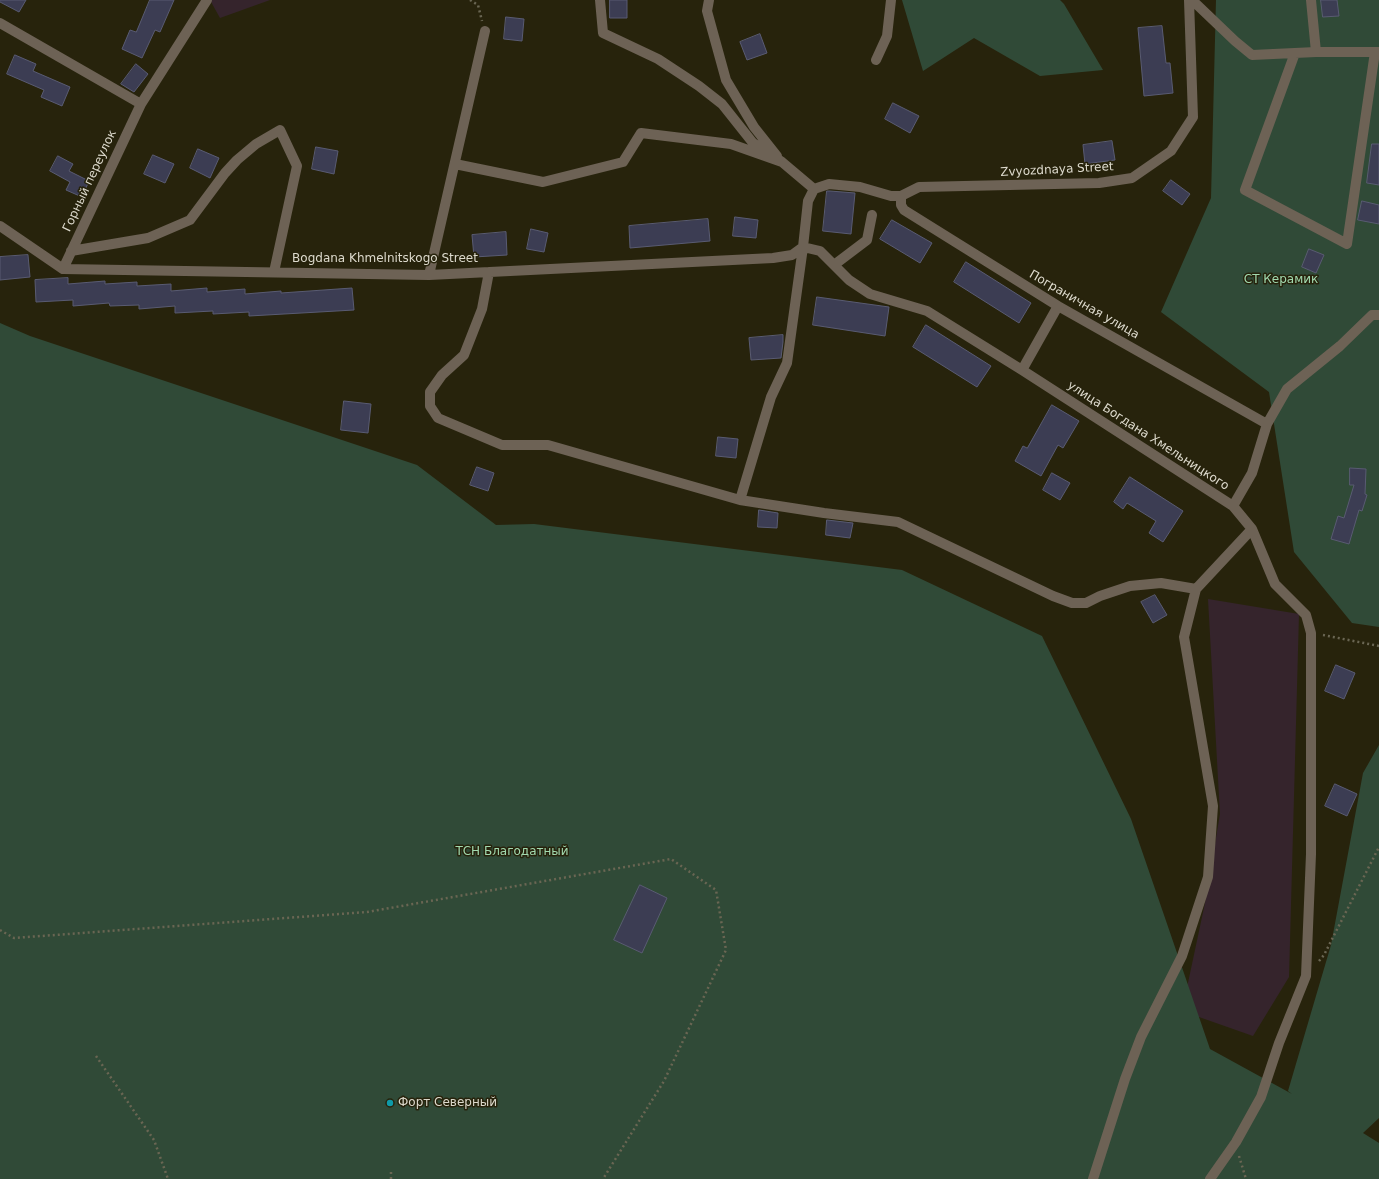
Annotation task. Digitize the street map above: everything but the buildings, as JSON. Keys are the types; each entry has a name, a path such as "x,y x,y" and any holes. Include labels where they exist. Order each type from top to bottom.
{"street":[{"name":"Горный переулок","path":"63,269 141,104 207,0"},
{"path":"600,0 603,33 658,59 699,86 722,104 753,144 782,162 814,189"},
{"path":"709,0 707,11 726,80 754,127 782,162"},
{"path":"876,60 887,36 891,0"},
{"path":"1190,0 1252,55 1316,52 1377,52 1347,244 1245,190 1295,53"},
{"name":"Zvyozdnaya Street","path":"901,196 920,187 1099,183 1132,178 1171,151 1193,117 1190,0"},
{"path":"1311,0 1316,52"},
{"path":"0,23 141,104"},
{"path":"429,275 485,31"},
{"path":"71,251 148,238 190,220 225,173 256,144 280,130 297,166 274,272"},
{"path":"455,164 543,182 623,162 641,133 731,144 782,162"},
{"path":"740,500 771,397 787,363 808,201 814,189 828,184 860,188 890,196 901,196"},
{"name":"Пограничная улица","path":"901,196 901,205 904,210 1058,306 1267,424"},
{"path":"803,246 820,251 834,265 867,240 872,215"},
{"path":"0,226 63,269"},
{"name":"Bogdana Khmelnitskogo Street","path":"63,269 429,275 773,258 792,255 803,246"},
{"name":"улица Богдана Хмельницкого","path":"834,265 849,280 870,294 927,311 1022,370 1233,506 1252,473 1267,424 1287,389 1340,346 1372,315 1379,315"},
{"path":"489,272 482,309 464,355 442,375 430,392 430,406 438,418 502,445 548,445 740,500 824,513 898,522 1053,596 1072,603 1086,603 1100,596 1130,586 1162,583 1196,589"},
{"path":"1022,370 1058,306"},
{"path":"1210,1179 1236,1142 1261,1097 1279,1043 1306,976 1311,854 1311,633 1306,615 1275,584 1252,529 1233,506"},
{"path":"1093,1179 1141,1037 1182,956 1208,877 1213,806 1184,637 1196,589 1252,529"}],"path":[{"path":"470,0 478,5 485,31"},
{"path":"1311,633 1379,646"},
{"path":"1306,976 1324,954 1379,847"},
{"path":"0,930 14,938 367,912 671,859 716,890 726,950 664,1081 603,1179"},
{"path":"96,1056 154,1140 168,1179"},
{"path":"1236,1142 1246,1179"},
{"path":"391,1171 391,1179"}],"shaded area":[{"path":"210,0 270,0 220,18"},
{"path":"1208,599 1299,614 1289,977 1253,1036 1182,1011 1205,903 1220,814"}],"green space":[{"path":"902,0 1060,0 1064,4 1103,70 1040,76 974,38 923,71"},
{"name":"СТ Керамик","path":"1216,0 1379,0 1379,627 1352,623 1294,552 1269,392 1161,312 1211,198"},
{"name":"ТСН Благодатный","path":"0,323 30,336 417,465 496,525 534,524 902,570 1042,636 1131,819 1210,1049 1292,1094 1288,1091 1331,945 1363,773 1379,745 1379,1118 1363,1133 1379,1143 1379,1179 0,1179"}],"place":[{"name":"Форт Северный","path":"390,1103"}]}
